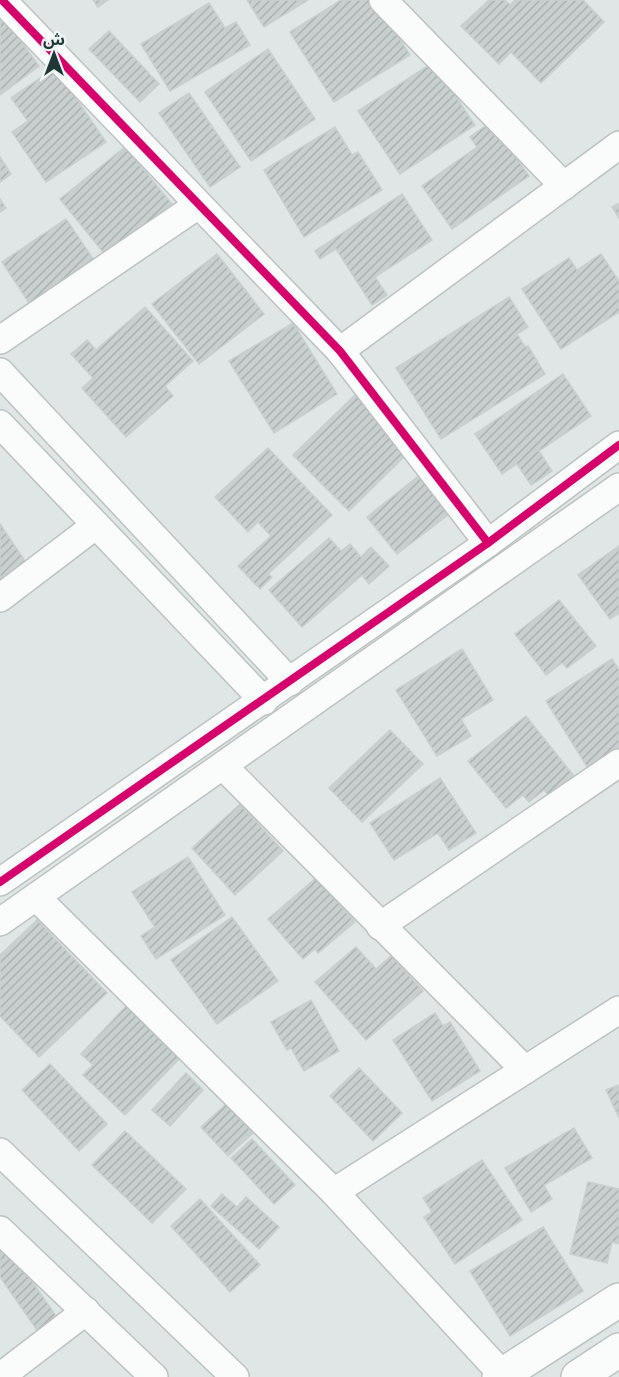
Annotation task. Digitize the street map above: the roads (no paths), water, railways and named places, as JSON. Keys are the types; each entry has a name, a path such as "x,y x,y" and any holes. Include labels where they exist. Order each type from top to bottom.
{"street":[{"path":"2,0 340,351 488,543"},
{"path":"383,0 564,186"},
{"path":"340,351 619,145"},
{"path":"0,340 198,205"},
{"path":"0,372 290,682"},
{"path":"0,424 264,701"},
{"path":"0,882 264,701 488,543 619,446"},
{"path":"0,922 224,767 619,487"},
{"path":"0,598 96,525"},
{"path":"380,926 619,763"},
{"path":"224,767 525,1070"},
{"path":"36,897 334,1192 501,1376 619,1300"},
{"path":"334,1192 619,1010"},
{"path":"0,1152 235,1377"},
{"path":"0,1230 154,1377"},
{"path":"0,1377 86,1311"},
{"path":"578,1377 615,1361"}]}
